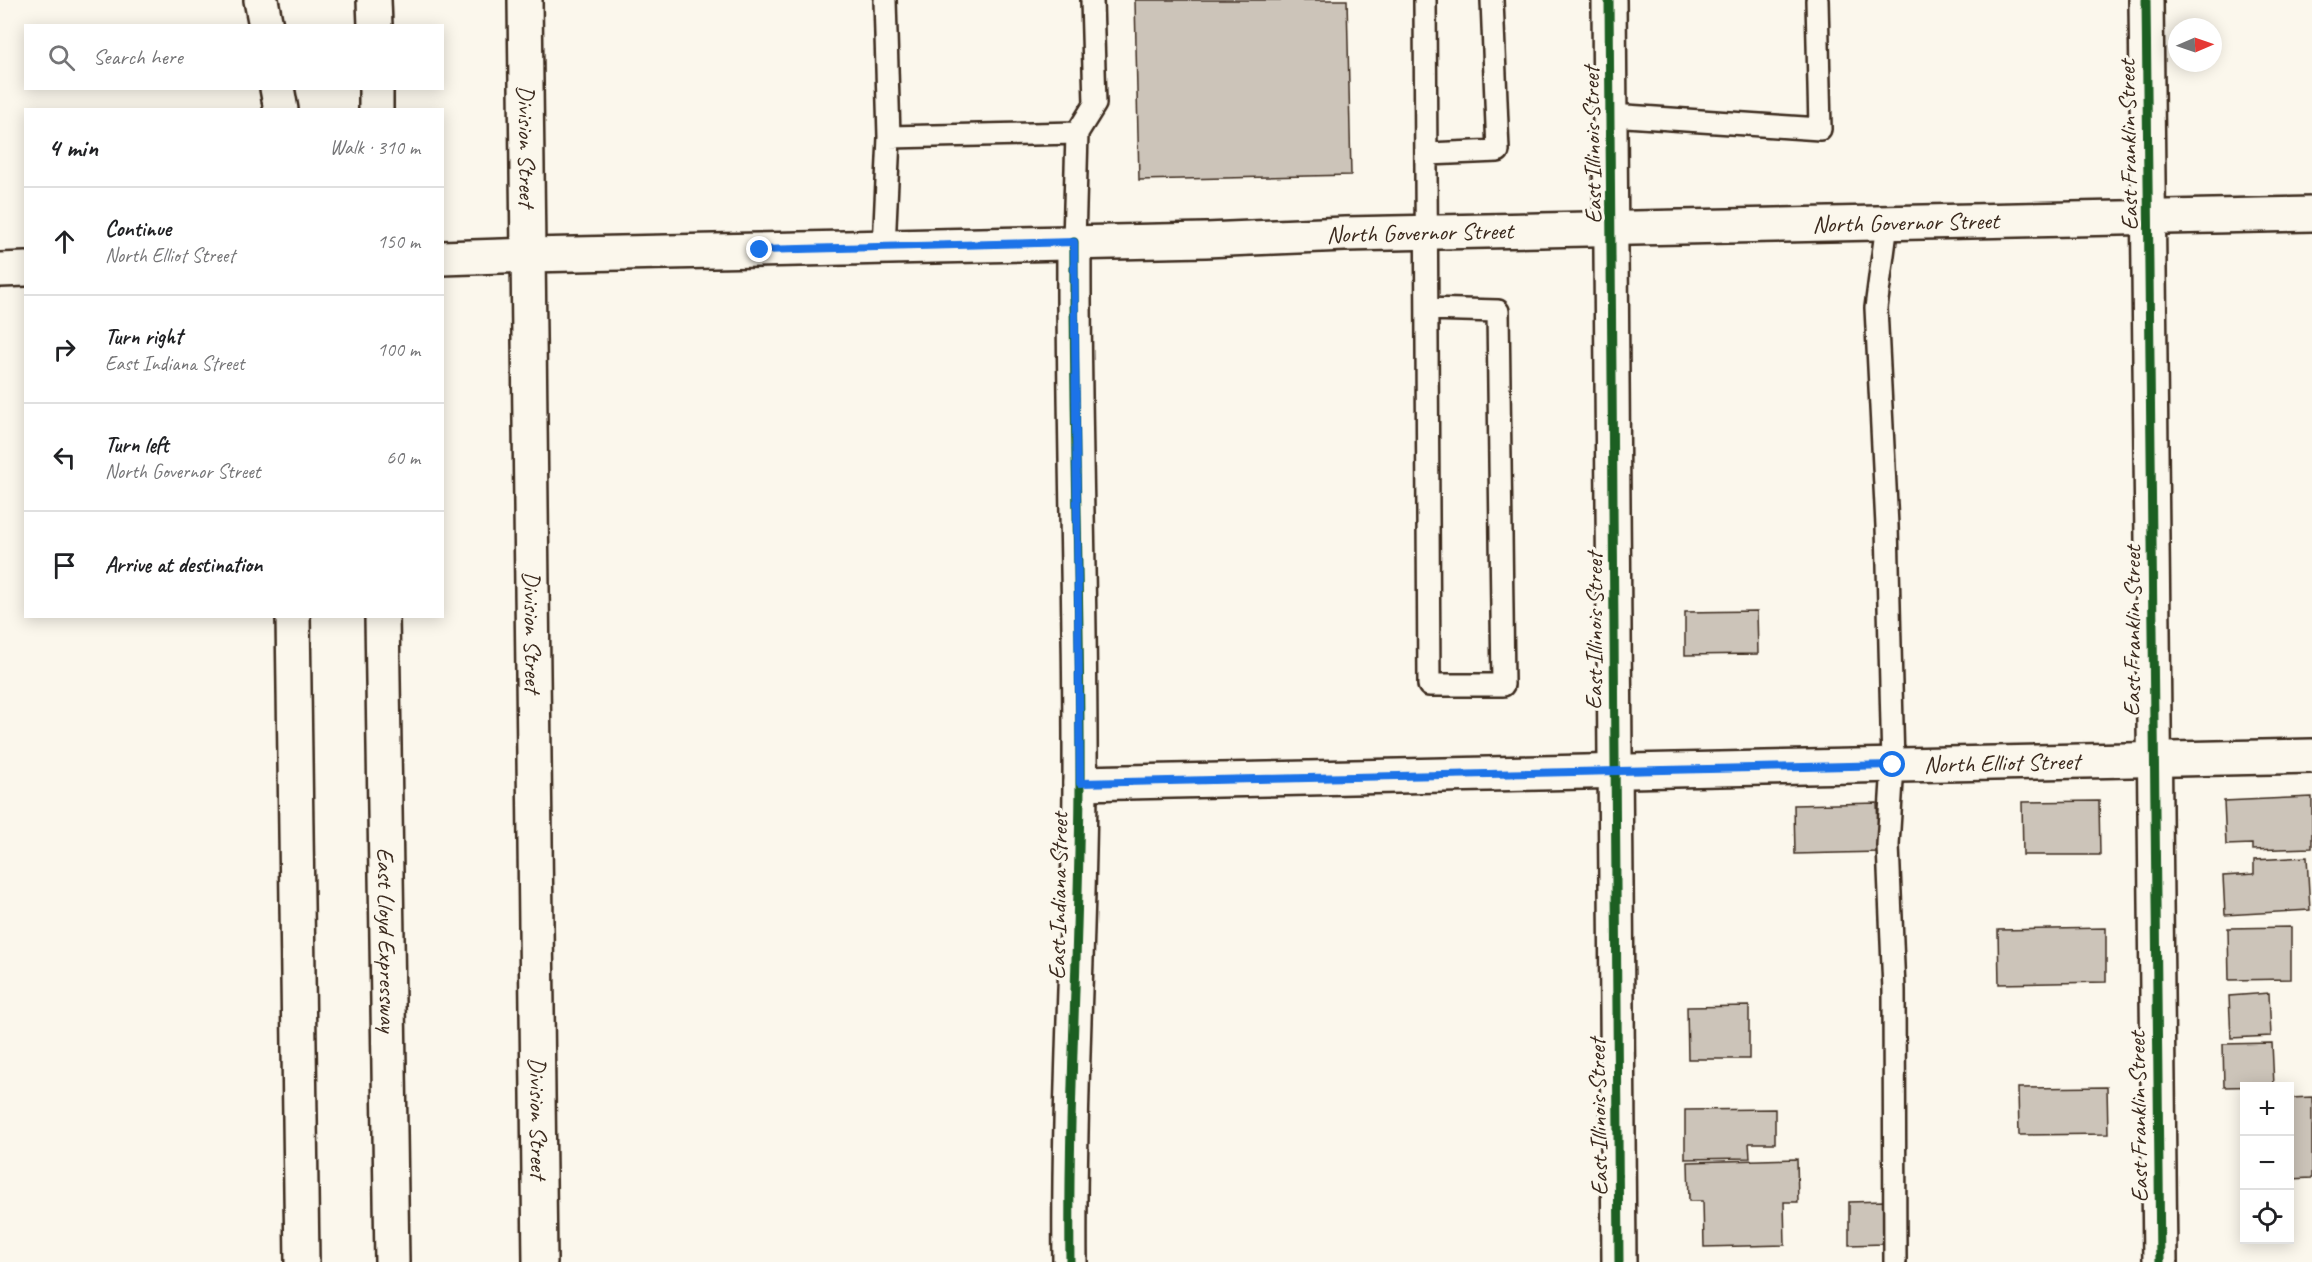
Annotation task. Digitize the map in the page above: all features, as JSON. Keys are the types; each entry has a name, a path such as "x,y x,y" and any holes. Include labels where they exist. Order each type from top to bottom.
{"main road":[{"path":"261,0 266,24"},
{"path":"285,0 286,24"},
{"path":"374,0 375,24"},
{"name":"Division Street","path":"525,0 540,1262"},
{"name":"East Illinois Street","path":"1609,0 1613,229 1614,771 1619,1262"},
{"name":"East Franklin Street","path":"2146,0 2160,1262"},
{"path":"277,90 281,108"},
{"path":"287,90 287,108"},
{"path":"376,90 376,108"},
{"name":"North Governor Street","path":"444,258 1427,233 2312,214"},
{"name":"East Indiana Street","path":"1070,1262 1069,1185 1077,969 1080,783 1074,242"},
{"path":"0,270 24,269"},
{"path":"293,618 302,1262"},
{"name":"East Lloyd Expressway","path":"382,618 392,1262"},
{"name":"North Elliot Street","path":"1080,783 2312,756"}],"lane":[{"path":"884,248 889,137 885,0"},
{"path":"1074,242 1077,133 1095,104 1092,0"},
{"path":"1425,0 1428,154 1427,309 1429,685 1503,685 1498,311 1427,309"},
{"path":"1428,154 1498,151 1492,0"},
{"path":"1611,114 1820,129 1817,0"},
{"path":"889,137 1077,133"},
{"path":"1887,224 1876,308 1887,526 1893,765 1888,845 1893,990 1895,1262"}],"building":[{"path":"1135,0 1347,0 1351,175 1139,180"},
{"path":"1757,611 1758,654 1685,655 1685,612"},
{"path":"2312,797 2312,848 2252,850 2252,844 2226,845 2224,801"},
{"path":"2099,801 2100,855 2023,855 2022,802"},
{"path":"1877,803 1879,852 1795,854 1794,805"},
{"path":"2307,857 2310,910 2225,915 2223,876 2254,874 2254,860"},
{"path":"2291,927 2291,979 2229,980 2228,928"},
{"path":"2106,928 2106,982 1999,984 1998,930"},
{"path":"2269,993 2271,1036 2231,1038 2229,996"},
{"path":"1749,1006 1749,1059 1688,1059 1687,1007"},
{"path":"2272,1043 2274,1082 2240,1082 2240,1087 2224,1087 2223,1044"},
{"path":"2107,1087 2108,1134 2019,1135 2018,1088"},
{"path":"2312,1097 2312,1178 2294,1179 2294,1098"},
{"path":"1775,1109 1775,1143 1749,1143 1750,1158 1685,1159 1685,1110"},
{"path":"1797,1159 1798,1202 1784,1202 1785,1245 1704,1247 1703,1201 1689,1201 1688,1162"},
{"path":"1884,1201 1884,1244 1849,1245 1849,1202"}],"cycle path":[{"path":"1609,0 1619,1262"},
{"path":"2146,0 2160,1262"},
{"path":"1070,1262 1080,786 1074,242"}],"route":[{"path":"760,250 1074,242 1073,344 1080,783 1893,765"}]}
